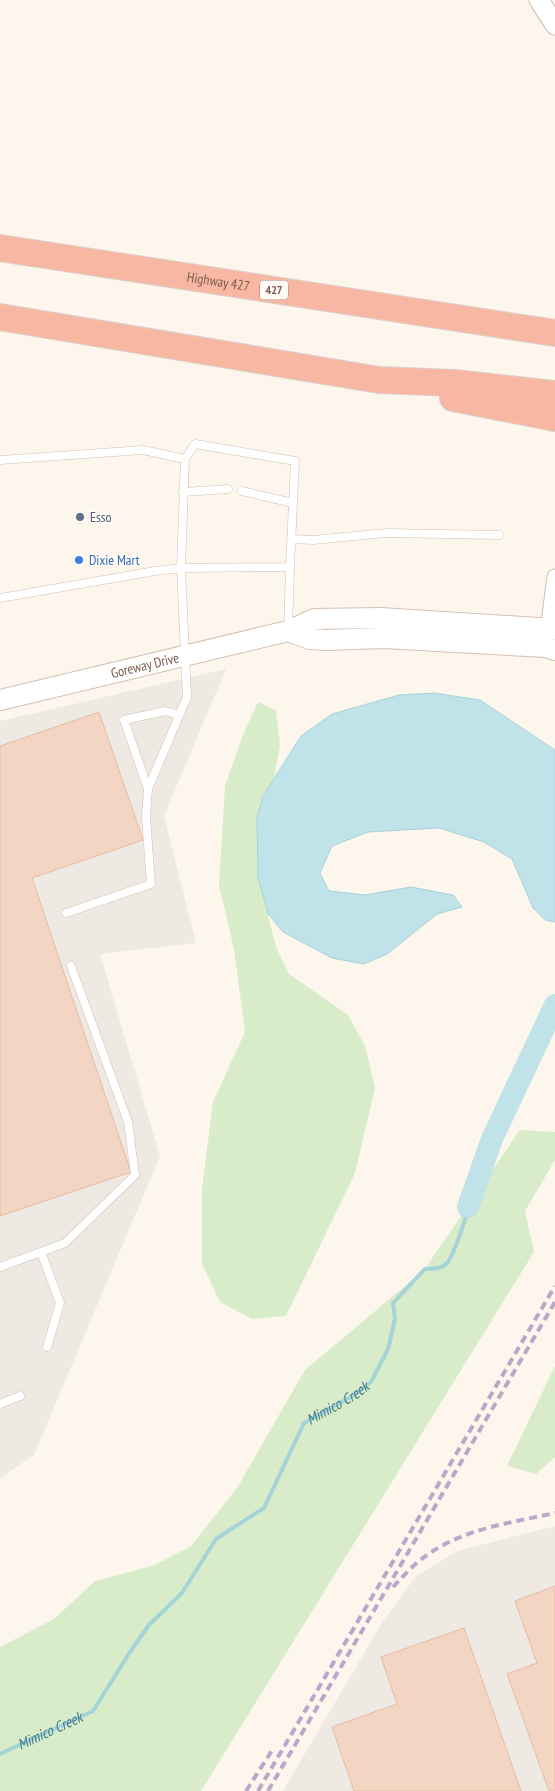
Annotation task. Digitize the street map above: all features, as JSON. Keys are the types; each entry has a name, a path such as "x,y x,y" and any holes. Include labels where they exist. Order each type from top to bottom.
{"highway":[{"name":"Highway 427","path":"0,248 551,333"},
{"path":"0,317 379,380 454,383 545,404"}],"main road":[{"name":"Goreway Drive","path":"0,700 288,631 314,619 381,618 552,628"},
{"path":"288,631 310,639 382,638 550,649"}],"street":[{"path":"539,0 555,14"},
{"path":"539,0 555,25"},
{"path":"550,649 555,577"}],"lane":[{"path":"66,913 151,884 146,818 148,789 187,697 182,568 184,460 195,444 295,461 288,631"},
{"path":"0,460 143,450 184,460"},
{"path":"184,492 228,489"},
{"path":"242,491 293,503"},
{"path":"292,539 313,540 386,534 499,535"},
{"path":"0,598 182,568 290,567"},
{"path":"148,789 124,720 165,710 180,715"},
{"path":"0,1267 66,1243 135,1175 128,1122 71,966"},
{"path":"40,1252 60,1303 46,1347"},
{"path":"0,1404 20,1396"}],"shaded area":[{"path":"226,669 164,816 196,943 100,954 160,1156 34,1455 0,1478 0,721"},
{"path":"555,1526 555,1791 283,1791 383,1621 416,1576 458,1551"}],"green space":[{"path":"258,702 276,710 280,746 274,778 263,796 257,817 258,877 276,947 289,974 348,1015 365,1046 375,1088 355,1173 286,1316 252,1319 220,1302 202,1264 202,1189 213,1102 245,1032 234,949 219,885 225,786 243,735"},
{"path":"520,1130 555,1132 555,1160 525,1211 534,1252 201,1791 0,1791 0,1647 54,1619 95,1581 155,1565 191,1546 237,1488 305,1370 424,1270"},
{"path":"555,1366 555,1457 536,1474 507,1466"}],"water":[{"path":"434,693 480,700 555,750 555,922 545,920 533,908 512,859 484,842 439,828 368,832 332,846 320,873 329,891 365,895 411,887 453,895 462,907 437,914 387,954 364,964 332,958 283,932 268,914 258,877 257,817 263,796 301,736 332,714 399,695"}],"building":[{"path":"99,712 143,840 32,878 131,1172 0,1216 0,746"},
{"path":"555,1586 555,1791 549,1791 507,1674 537,1663 515,1601"},
{"path":"464,1628 521,1791 354,1791 332,1727 397,1704 381,1657"}],"waterway":[{"name":"Mimico Creek","path":"468,1207 492,1139 555,1005"},
{"name":"Mimico Creek","path":"0,1754 93,1711 149,1625 182,1593 216,1539 264,1508 304,1423 354,1395 371,1382 388,1349 395,1319 393,1303 425,1269 440,1268 447,1263 453,1253 468,1207"}],"railway":[{"path":"258,1791 555,1286"},
{"path":"268,1791 555,1302"},
{"path":"393,1587 422,1559 447,1543 477,1531 555,1513"},
{"path":"246,1791 273,1749"}],"place":[{"name":"Esso","path":"80,517"},
{"name":"Dixie Mart","path":"79,560"}]}
